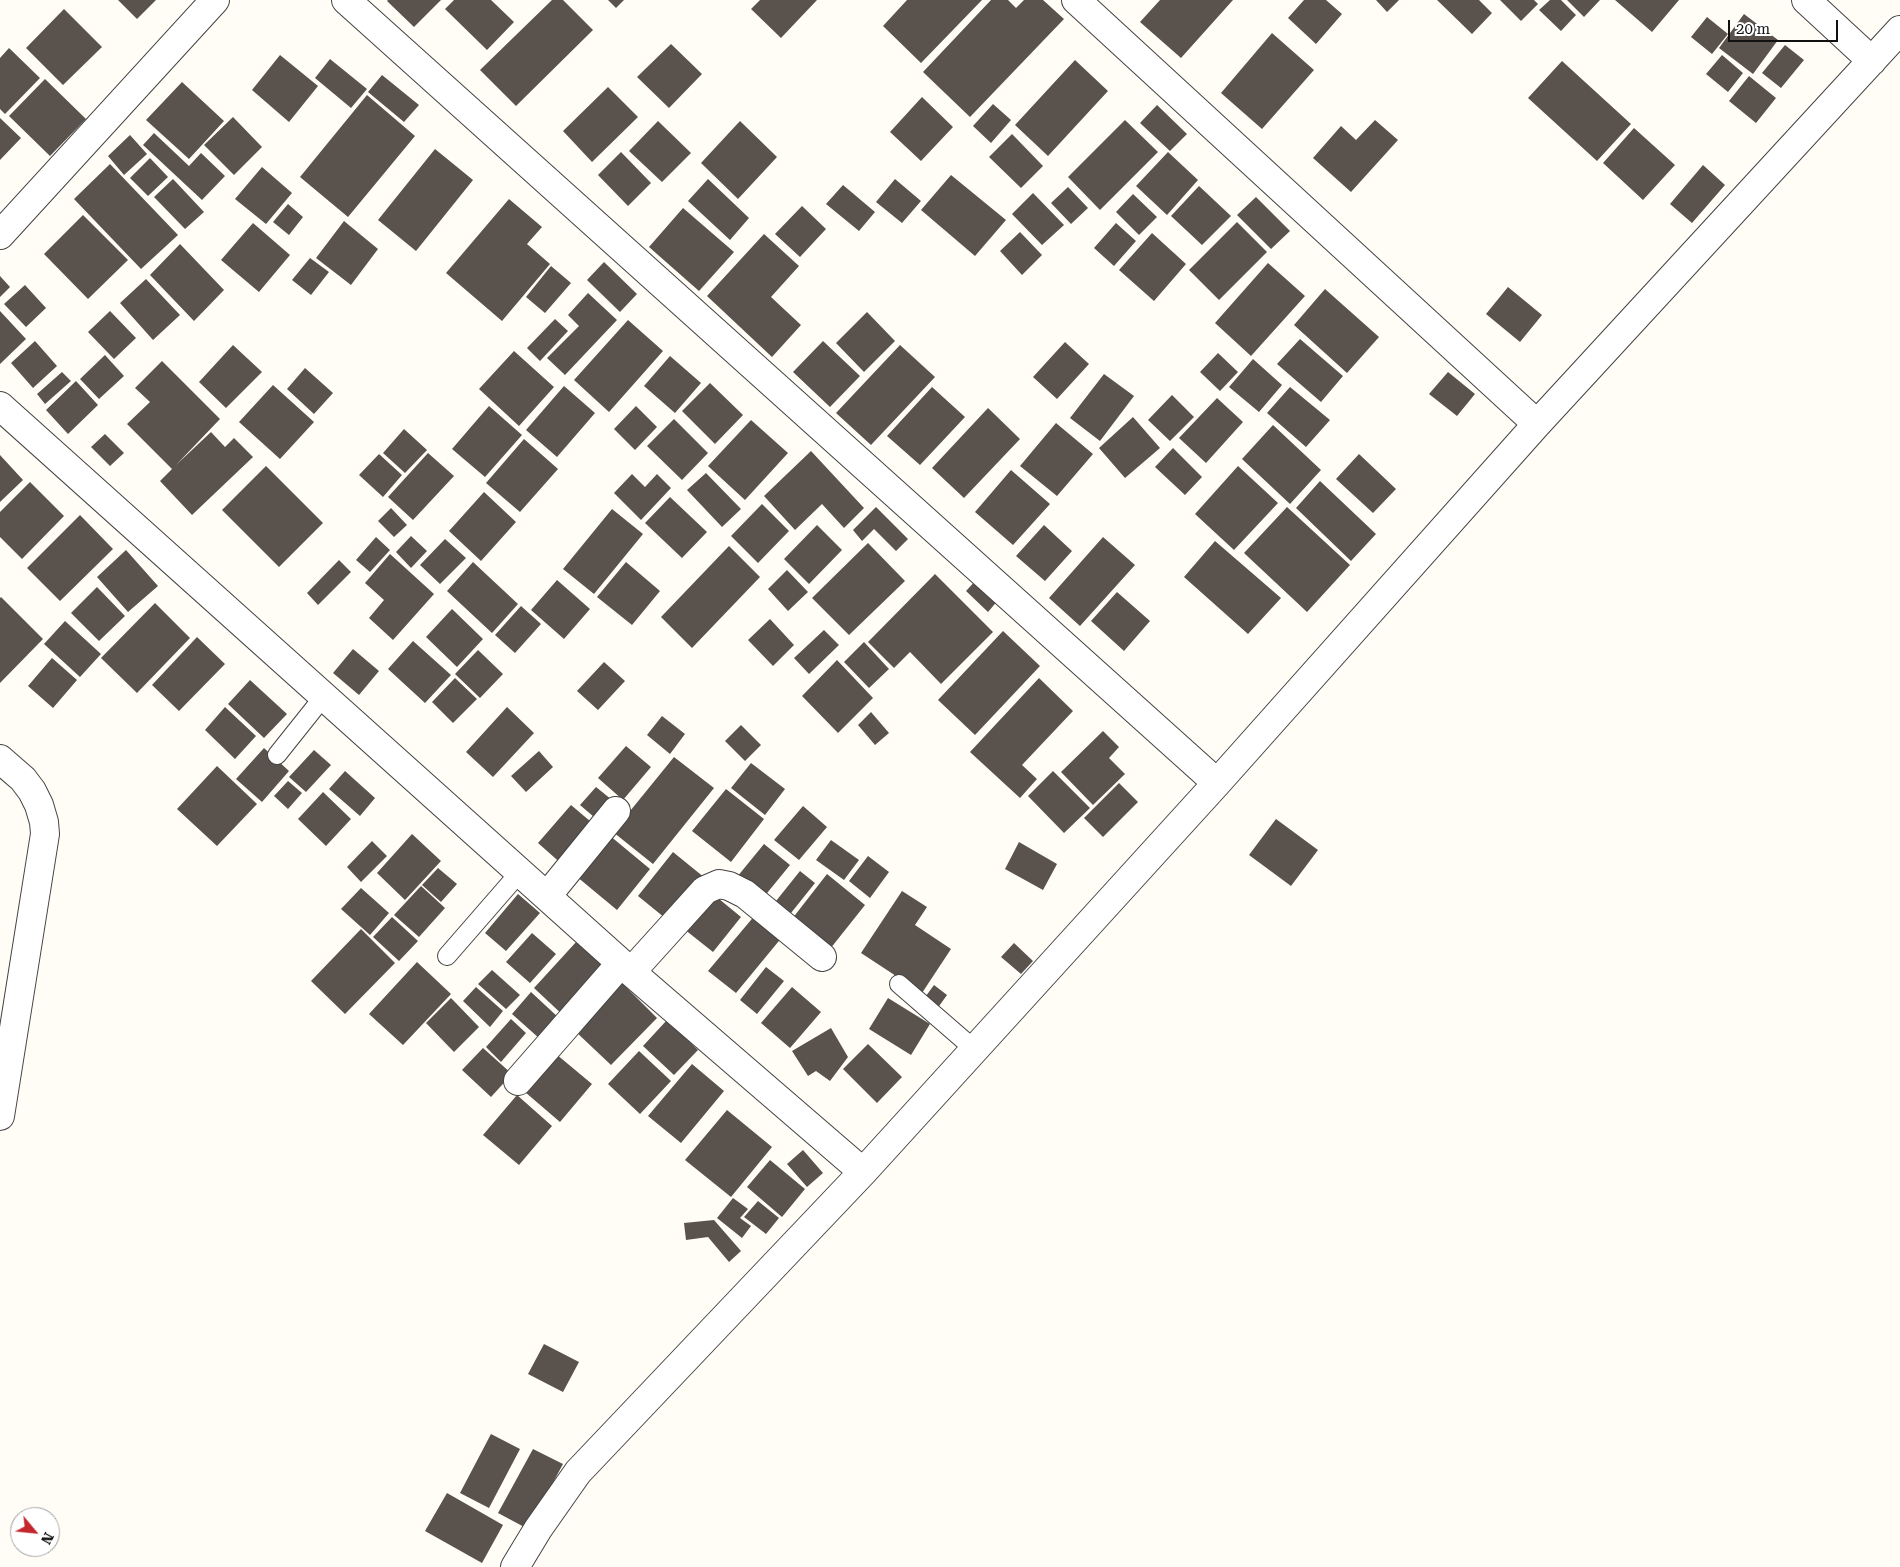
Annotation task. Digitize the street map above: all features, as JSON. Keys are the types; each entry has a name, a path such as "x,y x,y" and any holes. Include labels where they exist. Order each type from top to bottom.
{"street":[{"path":"0,235 215,0"},
{"path":"346,0 1217,783"},
{"path":"1076,0 1537,424"},
{"path":"1806,0 1872,61"},
{"path":"515,1567 538,1529 578,1472 863,1172 1217,783 1537,424 1900,30"},
{"path":"0,406 626,967 863,1172"},
{"path":"0,759 23,779 32,791 39,805 45,834 0,1116"},
{"path":"547,896 616,811"},
{"path":"518,1081 626,967 705,890 718,884 729,886 745,894 822,957"}],"lane":[{"path":"277,755 324,696"},
{"path":"447,956 520,872"},
{"path":"899,984 974,1049"}],"building":[{"path":"118,0 156,0 137,19"},
{"path":"388,0 441,0 414,27"},
{"path":"454,0 491,0 514,22 487,50 445,9"},
{"path":"552,0 563,0 593,30 516,106 480,70"},
{"path":"608,0 624,0 616,8"},
{"path":"760,0 817,0 781,38 751,9"},
{"path":"907,0 982,0 921,63 883,26"},
{"path":"991,0 1008,0 1016,8 1024,0 1043,0 1064,19 970,117 923,72"},
{"path":"1160,0 1233,0 1181,58 1140,22"},
{"path":"1304,0 1326,0 1342,14 1316,44 1288,18"},
{"path":"1376,0 1399,0 1387,12"},
{"path":"1437,0 1479,0 1492,13 1472,34"},
{"path":"1500,0 1534,0 1538,4 1521,21"},
{"path":"1550,0 1561,0 1576,15 1561,31 1539,10"},
{"path":"1567,0 1600,0 1584,17"},
{"path":"1615,0 1679,0 1652,32"},
{"path":"64,9 102,47 63,85 26,48"},
{"path":"1744,14 1778,40 1753,74 1719,48"},
{"path":"1707,17 1728,34 1712,54 1691,37"},
{"path":"1272,33 1314,70 1262,129 1221,93"},
{"path":"671,44 702,74 669,108 637,77"},
{"path":"1785,45 1804,60 1781,88 1762,73"},
{"path":"9,48 40,78 5,114 0,109 0,58"},
{"path":"280,55 318,86 289,122 252,90"},
{"path":"1722,55 1743,73 1728,92 1706,74"},
{"path":"330,59 367,89 351,108 315,78"},
{"path":"1075,60 1108,91 1048,156 1015,125"},
{"path":"1562,61 1631,124 1597,161 1528,98"},
{"path":"382,75 419,105 404,122 368,92"},
{"path":"1749,76 1776,98 1756,123 1729,101"},
{"path":"45,79 86,119 50,156 9,116"},
{"path":"182,82 224,121 189,159 146,120"},
{"path":"608,87 638,117 592,162 563,131"},
{"path":"367,95 415,136 348,217 300,177"},
{"path":"922,97 953,127 921,161 890,132"},
{"path":"993,104 1011,120 991,143 973,126"},
{"path":"1157,105 1187,134 1170,151 1140,123"},
{"path":"233,117 262,147 234,175 204,145"},
{"path":"0,118 21,138 0,160"},
{"path":"1125,120 1158,152 1100,210 1068,177"},
{"path":"1375,120 1398,140 1351,192 1313,158 1341,126 1356,140"},
{"path":"658,121 691,153 662,182 629,151"},
{"path":"740,121 777,157 738,199 701,163"},
{"path":"1634,128 1675,165 1643,200 1603,163"},
{"path":"154,133 189,166 201,153 225,176 202,200 143,145"},
{"path":"1012,134 1043,166 1021,188 989,157"},
{"path":"130,135 147,154 124,175 108,156"},
{"path":"435,149 473,180 416,251 378,220"},
{"path":"621,152 651,183 628,206 598,175"},
{"path":"1168,152 1198,180 1167,215 1136,186"},
{"path":"150,158 168,177 148,196 130,178"},
{"path":"110,164 178,235 141,269 74,199"},
{"path":"1703,165 1725,185 1692,223 1670,204"},
{"path":"262,167 292,193 266,224 235,199"},
{"path":"951,175 1006,220 975,256 921,210"},
{"path":"173,179 204,212 185,229 154,197"},
{"path":"708,179 749,218 730,240 688,201"},
{"path":"895,179 921,201 902,223 876,202"},
{"path":"843,185 875,212 859,231 826,204"},
{"path":"1199,186 1231,216 1202,245 1171,216"},
{"path":"1068,187 1088,208 1071,224 1051,203"},
{"path":"1033,193 1064,225 1042,245 1012,214"},
{"path":"1133,194 1157,217 1139,235 1116,212"},
{"path":"1256,197 1290,231 1271,249 1237,215"},
{"path":"509,199 542,227 527,244 550,264 502,321 446,273"},
{"path":"288,204 303,217 289,235 273,222"},
{"path":"802,206 826,229 800,257 775,234"},
{"path":"683,208 734,252 699,291 649,247"},
{"path":"83,215 128,260 88,299 44,254"},
{"path":"344,221 378,249 351,285 316,258"},
{"path":"1237,222 1267,252 1219,300 1189,270"},
{"path":"253,223 290,255 259,292 221,260"},
{"path":"1116,223 1136,241 1114,266 1094,248"},
{"path":"1020,232 1042,255 1022,275 1000,251"},
{"path":"1152,233 1186,264 1154,301 1119,270"},
{"path":"764,234 799,266 771,297 801,325 772,357 707,296"},
{"path":"180,244 224,290 194,321 150,275"},
{"path":"310,258 329,272 311,295 292,280"},
{"path":"604,262 637,294 620,312 587,280"},
{"path":"1268,263 1305,296 1251,356 1215,323"},
{"path":"551,266 571,283 545,313 526,297"},
{"path":"0,276 10,287 0,297"},
{"path":"146,279 180,315 153,340 120,303"},
{"path":"25,285 46,308 26,327 4,304"},
{"path":"1508,287 1542,315 1520,342 1486,314"},
{"path":"1325,289 1379,337 1347,373 1294,325"},
{"path":"588,293 617,320 565,375 547,358 579,326 568,315"},
{"path":"0,311 26,339 0,364"},
{"path":"110,311 136,338 114,359 88,332"},
{"path":"867,312 895,341 864,372 836,343"},
{"path":"555,319 568,331 540,361 527,348"},
{"path":"628,320 663,351 609,412 574,380"},
{"path":"1300,339 1343,376 1321,402 1277,364"},
{"path":"35,341 57,366 33,388 11,363"},
{"path":"823,341 860,376 830,407 793,372"},
{"path":"1065,342 1089,364 1057,399 1033,377"},
{"path":"233,345 262,372 226,408 199,382"},
{"path":"900,345 935,377 871,445 836,413"},
{"path":"514,351 554,387 519,426 479,389"},
{"path":"1218,353 1238,372 1220,391 1200,372"},
{"path":"105,355 124,376 99,399 80,379"},
{"path":"670,356 701,383 675,413 644,386"},
{"path":"1253,359 1282,385 1259,412 1229,387"},
{"path":"162,361 220,419 176,465 211,432 225,447 234,438 253,457 192,515 160,481 172,469 127,424 150,402 135,388"},
{"path":"305,368 333,393 314,414 287,389"},
{"path":"62,372 71,381 45,404 37,394"},
{"path":"1448,372 1475,394 1457,416 1429,394"},
{"path":"1104,374 1134,396 1100,441 1070,418"},
{"path":"76,381 98,405 68,434 46,410"},
{"path":"710,383 743,415 715,444 682,411"},
{"path":"273,385 314,422 280,459 239,422"},
{"path":"564,386 595,413 557,457 526,430"},
{"path":"932,387 965,417 920,465 887,436"},
{"path":"1290,387 1330,420 1306,447 1267,413"},
{"path":"1172,395 1194,417 1170,441 1148,420"},
{"path":"1217,398 1243,422 1206,463 1179,438"},
{"path":"489,406 522,435 485,477 452,449"},
{"path":"636,406 657,427 635,450 614,429"},
{"path":"988,408 1020,439 964,498 932,468"},
{"path":"1133,417 1160,448 1125,478 1099,448"},
{"path":"674,419 708,453 682,480 647,446"},
{"path":"751,420 788,453 745,500 708,466"},
{"path":"1056,423 1093,454 1057,496 1020,466"},
{"path":"1273,425 1321,470 1290,504 1242,459"},
{"path":"404,429 427,450 405,473 383,453"},
{"path":"105,434 124,453 110,466 91,447"},
{"path":"524,439 558,469 520,512 486,483"},
{"path":"1173,448 1202,477 1185,495 1155,467"},
{"path":"811,451 864,508 844,528 822,504 795,530 764,496"},
{"path":"428,453 454,476 413,520 388,497"},
{"path":"379,454 402,475 383,497 359,475"},
{"path":"1359,454 1396,489 1373,513 1336,479"},
{"path":"0,455 23,480 0,502"},
{"path":"266,466 323,523 279,567 222,510"},
{"path":"1238,466 1278,503 1234,550 1195,514"},
{"path":"1011,470 1050,504 1013,545 975,512"},
{"path":"706,473 741,509 722,527 687,490"},
{"path":"632,474 645,487 657,474 671,488 641,520 614,493"},
{"path":"1320,481 1376,534 1351,561 1296,508"},
{"path":"30,482 64,516 22,559 0,537 0,512"},
{"path":"484,492 516,522 481,561 449,531"},
{"path":"670,497 707,532 682,558 645,523"},
{"path":"762,504 789,531 758,563 731,536"},
{"path":"876,507 908,539 896,551 874,529 862,541 853,530"},
{"path":"1287,507 1350,565 1307,612 1244,553"},
{"path":"391,508 407,525 394,537 378,521"},
{"path":"612,509 643,534 594,594 563,569"},
{"path":"80,515 113,549 60,601 27,568"},
{"path":"817,525 842,550 809,584 784,559"},
{"path":"1044,525 1072,551 1045,581 1016,556"},
{"path":"411,536 427,551 411,568 396,552"},
{"path":"376,537 390,550 370,572 356,560"},
{"path":"1103,537 1135,565 1080,626 1049,598"},
{"path":"445,539 466,558 440,584 420,565"},
{"path":"1215,541 1281,598 1248,634 1184,577"},
{"path":"868,543 905,581 849,635 812,598"},
{"path":"729,546 760,577 692,648 661,617"},
{"path":"126,550 158,586 128,612 97,577"},
{"path":"390,554 434,594 393,640 369,618 384,600 365,583"},
{"path":"339,560 351,572 318,605 307,593"},
{"path":"473,562 518,604 492,633 447,591"},
{"path":"626,562 660,591 632,625 597,597"},
{"path":"787,570 808,592 788,611 768,589"},
{"path":"935,574 993,632 941,684 910,652 894,668 868,642"},
{"path":"978,578 999,599 988,612 966,591"},
{"path":"557,580 590,609 564,639 531,610"},
{"path":"97,587 125,616 99,641 71,613"},
{"path":"1117,592 1150,621 1124,651 1091,621"},
{"path":"0,598 43,639 0,683"},
{"path":"155,603 190,638 137,693 101,658"},
{"path":"521,606 541,624 515,653 495,635"},
{"path":"452,609 483,639 457,667 426,637"},
{"path":"770,619 794,645 773,666 748,640"},
{"path":"65,621 101,654 80,677 44,644"},
{"path":"824,630 839,645 809,674 794,658"},
{"path":"1003,631 1040,666 975,735 938,700"},
{"path":"197,637 225,664 179,711 152,685"},
{"path":"413,641 451,675 425,703 388,669"},
{"path":"864,642 889,669 869,688 844,662"},
{"path":"353,649 379,671 359,695 333,673"},
{"path":"478,650 503,674 480,698 455,674"},
{"path":"52,658 77,680 53,708 28,686"},
{"path":"837,660 873,698 838,733 802,696"},
{"path":"604,662 625,681 598,710 577,691"},
{"path":"455,678 477,699 453,723 432,702"},
{"path":"1039,678 1073,711 1022,765 1037,779 1020,798 970,752"},
{"path":"250,680 287,714 264,738 228,704"},
{"path":"225,707 256,736 235,759 205,730"},
{"path":"507,707 534,733 493,777 466,752"},
{"path":"871,712 889,733 875,745 858,725"},
{"path":"662,716 685,734 670,754 647,735"},
{"path":"741,725 761,745 745,761 725,741"},
{"path":"1103,731 1119,747 1109,758 1125,774 1093,805 1061,772"},
{"path":"626,746 651,767 623,800 598,778"},
{"path":"264,748 289,771 262,802 236,779"},
{"path":"314,750 331,765 306,792 289,777"},
{"path":"539,751 553,767 526,792 511,776"},
{"path":"674,757 714,788 653,864 613,832"},
{"path":"751,763 785,789 765,815 731,788"},
{"path":"217,766 257,804 217,846 177,809"},
{"path":"345,771 375,798 360,816 329,789"},
{"path":"1053,771 1090,808 1064,833 1028,796"},
{"path":"288,781 302,793 288,809 274,796"},
{"path":"1119,783 1138,802 1103,837 1084,818"},
{"path":"596,787 617,804 601,823 580,805"},
{"path":"726,789 764,819 731,862 692,831"},
{"path":"323,792 351,819 326,846 298,819"},
{"path":"571,805 597,827 564,866 538,843"},
{"path":"803,806 827,827 799,860 774,840"},
{"path":"1276,819 1318,850 1291,886 1249,855"},
{"path":"412,834 441,861 405,900 377,873"},
{"path":"609,835 650,869 617,910 576,876"},
{"path":"831,840 859,860 844,880 816,860"},
{"path":"372,841 387,856 361,882 347,867"},
{"path":"1019,842 1057,864 1043,890 1005,869"},
{"path":"764,844 790,865 763,898 737,877"},
{"path":"673,852 705,878 670,922 638,896"},
{"path":"868,856 889,872 870,898 849,881"},
{"path":"438,868 457,884 441,902 422,885"},
{"path":"800,871 815,883 791,913 776,901"},
{"path":"827,874 865,905 830,949 792,919"},
{"path":"421,886 445,908 419,937 394,915"},
{"path":"361,888 389,913 370,935 341,909"},
{"path":"902,891 927,907 915,925 951,949 922,993 861,953"},
{"path":"518,894 540,913 506,951 485,933"},
{"path":"713,894 741,917 713,952 684,929"},
{"path":"756,914 783,936 736,993 708,971"},
{"path":"392,917 418,941 399,961 373,937"},
{"path":"361,929 395,963 345,1014 311,981"},
{"path":"532,933 556,954 530,983 506,962"},
{"path":"577,941 608,969 565,1017 534,988"},
{"path":"1014,943 1033,961 1021,974 1001,957"},
{"path":"417,962 451,994 403,1045 369,1014"},
{"path":"766,967 784,981 757,1014 740,1000"},
{"path":"492,970 520,995 506,1009 478,984"},
{"path":"621,982 657,1018 611,1065 574,1030"},
{"path":"934,985 947,995 937,1009 923,1000"},
{"path":"476,987 503,1011 490,1027 463,1001"},
{"path":"792,987 821,1012 790,1048 761,1023"},
{"path":"531,992 559,1018 540,1039 512,1014"},
{"path":"451,998 479,1027 454,1052 426,1023"},
{"path":"888,998 930,1024 911,1055 869,1029"},
{"path":"511,1019 526,1033 501,1062 486,1047"},
{"path":"667,1020 698,1050 674,1075 643,1046"},
{"path":"831,1028 848,1057 830,1081 816,1071 808,1076 792,1051"},
{"path":"868,1044 902,1077 877,1103 843,1069"},
{"path":"483,1048 512,1074 491,1097 462,1070"},
{"path":"639,1051 671,1081 640,1114 608,1084"},
{"path":"556,1054 592,1084 560,1122 525,1092"},
{"path":"692,1064 724,1091 681,1143 648,1116"},
{"path":"517,1095 552,1126 519,1165 483,1135"},
{"path":"727,1110 772,1147 731,1197 685,1160"},
{"path":"803,1150 823,1173 807,1187 787,1164"},
{"path":"770,1160 805,1189 782,1217 747,1187"},
{"path":"733,1198 748,1209 740,1218 751,1226 742,1238 717,1218"},
{"path":"758,1201 779,1218 766,1234 744,1217"},
{"path":"714,1220 741,1251 729,1262 708,1237 686,1240 684,1223"},
{"path":"544,1344 579,1362 563,1392 528,1374"},
{"path":"491,1434 520,1449 489,1508 460,1493"},
{"path":"533,1449 563,1464 528,1529 498,1513"},
{"path":"447,1493 503,1525 482,1563 425,1531"}]}
